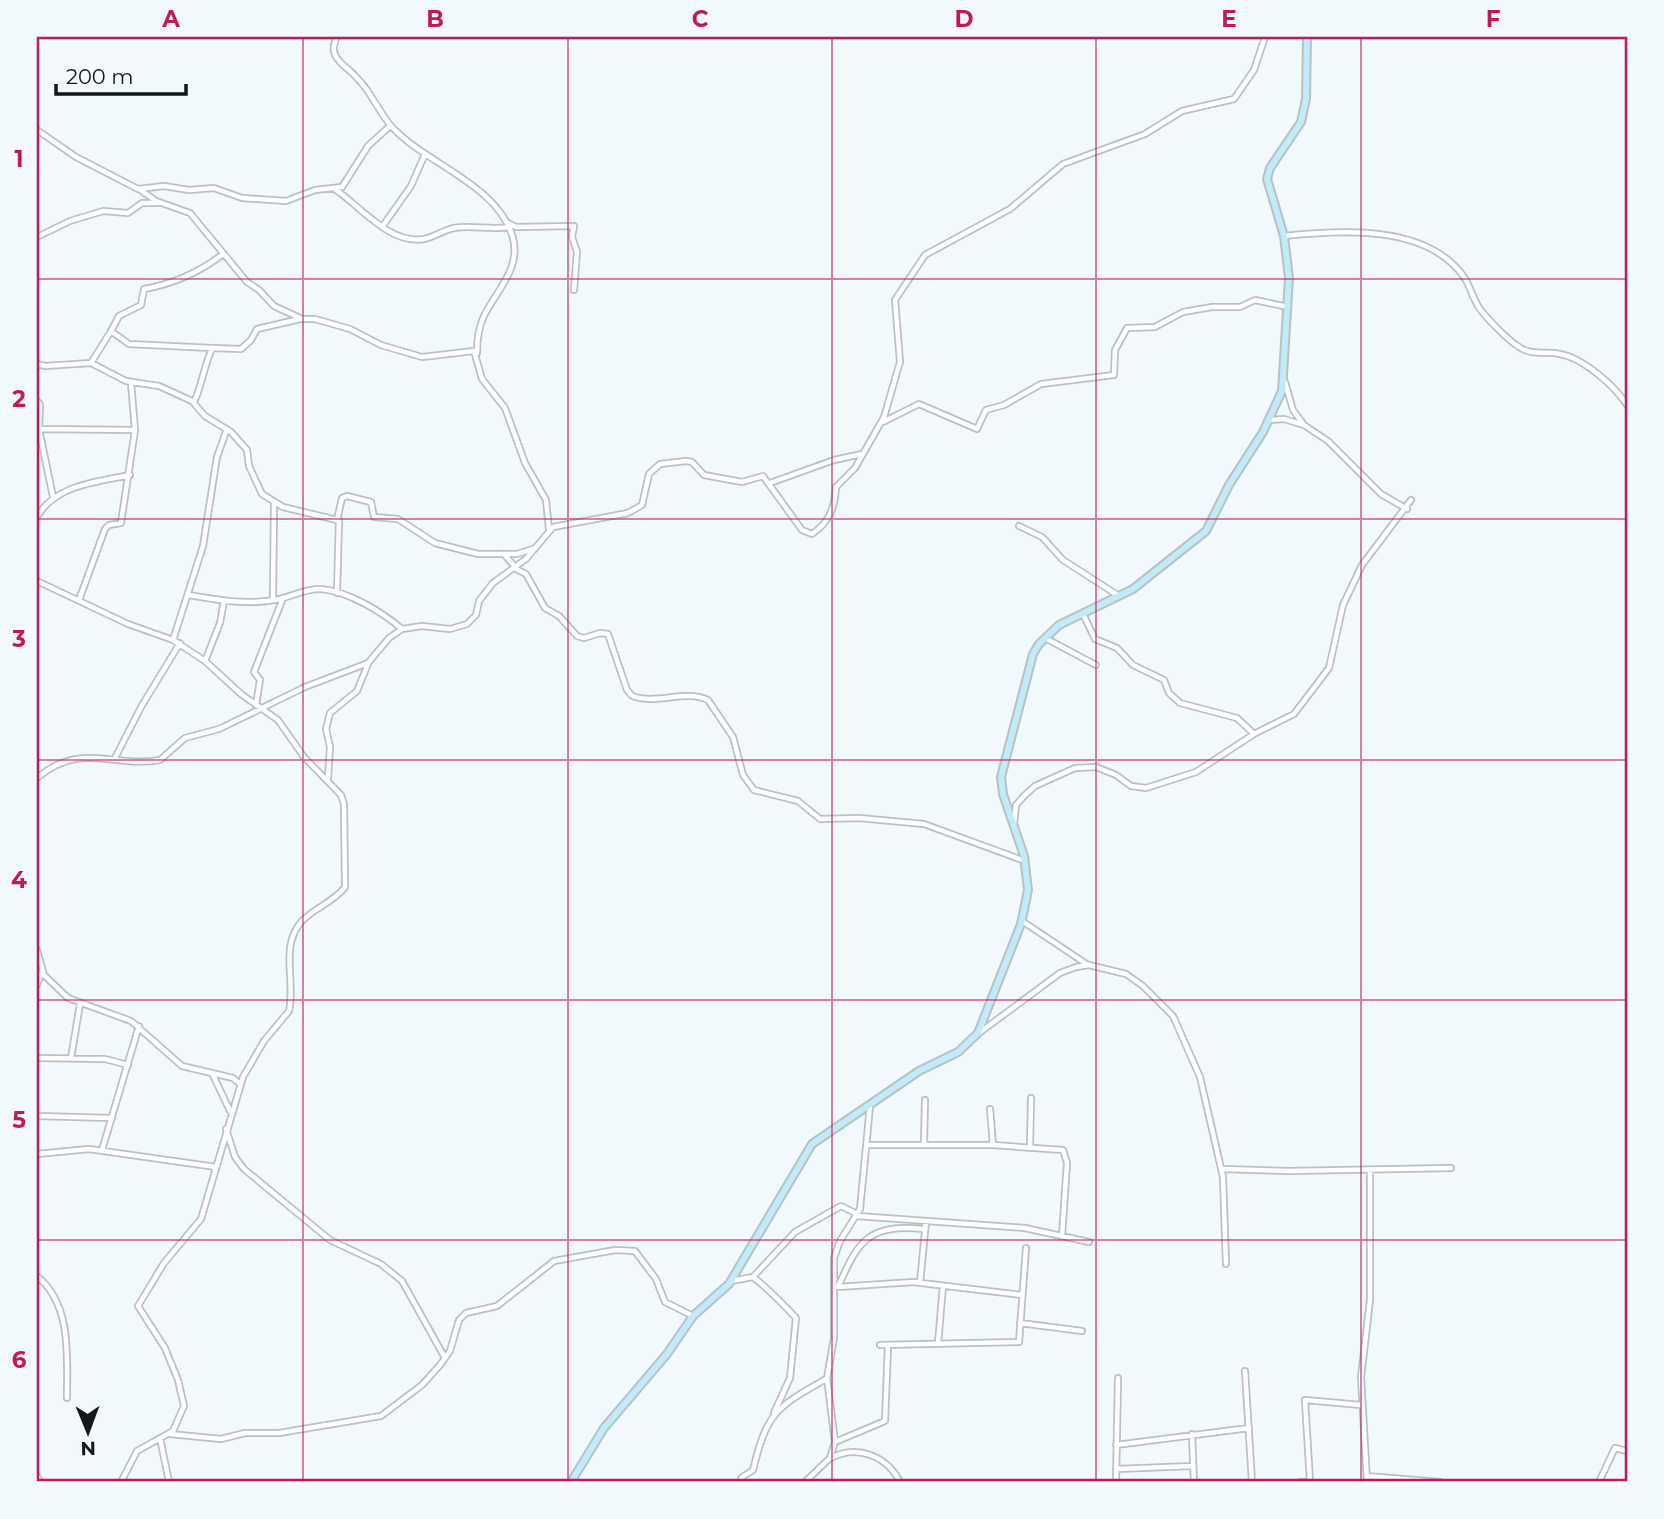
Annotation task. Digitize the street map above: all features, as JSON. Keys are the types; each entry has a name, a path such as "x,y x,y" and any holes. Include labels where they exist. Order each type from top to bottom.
{"street":[{"path":"337,37 332,49 334,56 360,80 390,126 478,192 508,225 515,248 513,261 507,279 484,316 477,354 482,379 507,413 525,463 546,499 550,518 549,530"},
{"path":"328,778 326,765 330,747 326,729 330,713 357,691 368,663 384,643 402,629 422,626 450,629 467,624 476,615 479,601 488,588 534,549 556,525 633,511 644,500 649,474 655,467 672,461 692,462 709,477 742,482 763,476 802,530 810,534 825,523 835,504 836,486 850,473 882,423 900,362 895,300 925,256 1010,209 1063,164 1145,134 1182,111 1234,99 1254,70 1265,37"},
{"path":"1304,425 1293,410 1285,382 1282,354 1289,307 1289,278 1284,236 1267,179 1270,168 1301,122 1306,99 1307,37"},
{"path":"138,189 157,186 214,188 242,198 286,201 315,190 335,190 345,185 368,146 390,126"},
{"path":"37,130 76,157 164,204 190,214 223,254 271,304 300,319"},
{"path":"382,227 411,186 425,154"},
{"path":"335,190 382,227 416,239 455,228 508,225 574,226 572,237 577,252 574,290"},
{"path":"37,237 70,221 103,211 128,213 142,203 164,204"},
{"path":"1284,236 1329,233 1378,235 1409,241 1438,253 1457,268 1479,308 1517,346 1527,351 1570,356 1627,405"},
{"path":"91,363 119,316 141,305 144,289 162,286 204,269 223,254"},
{"path":"882,423 919,404 976,429 986,410 1004,405 1041,384 1114,374 1118,342 1127,328 1156,327 1183,312 1212,307 1234,308 1255,300 1289,307"},
{"path":"111,331 129,344 237,350 249,343 257,328 300,319 315,319 350,329 381,345 422,357 468,350 477,354"},
{"path":"194,402 205,379 208,355 213,348"},
{"path":"37,373 37,364 45,366 91,363 131,383 164,388 194,402 205,416 227,429 247,450 259,491 274,503 292,510 339,520"},
{"path":"978,1033 1022,921 1028,890 1025,861 1003,794 1002,768 1032,659 1045,638 1059,625 1119,597 1146,580 1206,531 1229,485 1269,420 1285,382"},
{"path":"79,600 105,529 109,525 121,523 135,430 131,383"},
{"path":"37,401 40,406 39,429 53,497"},
{"path":"1269,420 1284,419 1304,425 1328,440 1381,494 1407,509"},
{"path":"39,429 135,430"},
{"path":"173,640 203,546 218,452 227,429"},
{"path":"770,483 834,460 863,454"},
{"path":"37,517 53,497 70,489 130,475"},
{"path":"337,593 339,520 342,498 347,496 371,502 374,516 401,520 435,543 478,554 519,554 534,549"},
{"path":"1013,824 1016,805 1024,796 1048,779 1075,768 1096,767 1131,786 1146,788 1196,772 1254,734 1294,714 1329,668 1343,605 1357,575 1411,500"},
{"path":"273,600 274,503"},
{"path":"550,518 556,525"},
{"path":"1018,526 1042,537 1063,560 1119,597"},
{"path":"504,553 514,567 526,574 545,608 559,616 577,636 590,638 600,633 608,634 627,690 632,696 708,699 733,737 743,775 754,790 798,801 816,818 924,824 1025,861"},
{"path":"37,580 128,624 180,643 205,661 256,705 278,720 308,762 328,778 341,795 344,804 346,883 335,899 309,915 296,929 291,942 288,971 289,1011 264,1041 243,1077 201,1219 164,1263 138,1306 165,1348 183,1394 183,1411 170,1434"},
{"path":"189,596 224,601 273,600 312,589 337,593 384,615 402,629"},
{"path":"256,705 260,680 254,672 283,598"},
{"path":"205,661 220,623 224,601"},
{"path":"1082,613 1095,639 1117,648 1133,665 1164,680 1175,700 1186,706 1237,718 1254,734"},
{"path":"1045,638 1096,665"},
{"path":"115,758 141,707 180,643"},
{"path":"37,779 61,761 115,758 160,760 186,738 209,733 264,710 305,687 368,663"},
{"path":"1022,921 1089,965 1133,978 1173,1016 1200,1077 1222,1169 1226,1264"},
{"path":"37,950 42,971 53,985 80,1004 122,1017 139,1026 174,1062 212,1075 236,1079 243,1077"},
{"path":"570,1482 604,1428 667,1354 693,1316 731,1281 812,1144 834,1126 870,1106 919,1071 958,1052 978,1033 1060,973 1089,965"},
{"path":"37,985 42,971"},
{"path":"71,1059 80,1004"},
{"path":"102,1150 139,1026"},
{"path":"37,1058 105,1059 128,1065"},
{"path":"212,1075 231,1113"},
{"path":"236,1079 241,1084"},
{"path":"1030,1147 1031,1098"},
{"path":"924,1144 925,1100"},
{"path":"830,1458 835,1442 827,1378 834,1350 834,1258 840,1241 857,1215 868,1145 870,1106"},
{"path":"990,1109 993,1145"},
{"path":"37,1116 111,1118"},
{"path":"226,1128 235,1157 244,1169 330,1240 381,1264 402,1281 445,1358"},
{"path":"868,1145 993,1145 1054,1147 1063,1150 1062,1236"},
{"path":"37,1154 102,1150 216,1167"},
{"path":"1222,1169 1370,1171 1451,1168"},
{"path":"1370,1171 1370,1300 1362,1357 1360,1405 1367,1479 1440,1482"},
{"path":"731,1281 753,1277 804,1226 841,1206 857,1215 1025,1228 1089,1242"},
{"path":"920,1283 926,1221"},
{"path":"924,1229 888,1228 864,1239 838,1287 920,1283 1022,1295"},
{"path":"880,1345 1017,1343 1026,1248"},
{"path":"121,1482 137,1451 170,1434 221,1439 245,1433 279,1433 381,1416 422,1385 445,1358 457,1326 466,1314 497,1306 547,1265 564,1258 615,1250 635,1251 656,1279 665,1302 693,1316"},
{"path":"37,1276 54,1292 68,1339 65,1351 67,1398"},
{"path":"741,1482 741,1478 753,1471 766,1424 790,1378 797,1323 778,1296 753,1277"},
{"path":"938,1343 943,1286"},
{"path":"1020,1323 1082,1331"},
{"path":"835,1442 885,1421 887,1345"},
{"path":"1245,1371 1251,1482"},
{"path":"774,1413 827,1378"},
{"path":"1116,1482 1118,1378"},
{"path":"1300,1482 1310,1482 1305,1400 1360,1405"},
{"path":"176,1426 181,1434"},
{"path":"1115,1445 1249,1428"},
{"path":"1192,1434 1194,1482"},
{"path":"160,1438 169,1482"},
{"path":"1599,1482 1615,1448 1627,1451"},
{"path":"805,1482 830,1458 851,1450 868,1454 888,1465 900,1482"},
{"path":"1116,1469 1193,1466"},
{"path":"37,1476 40,1482"}]}
